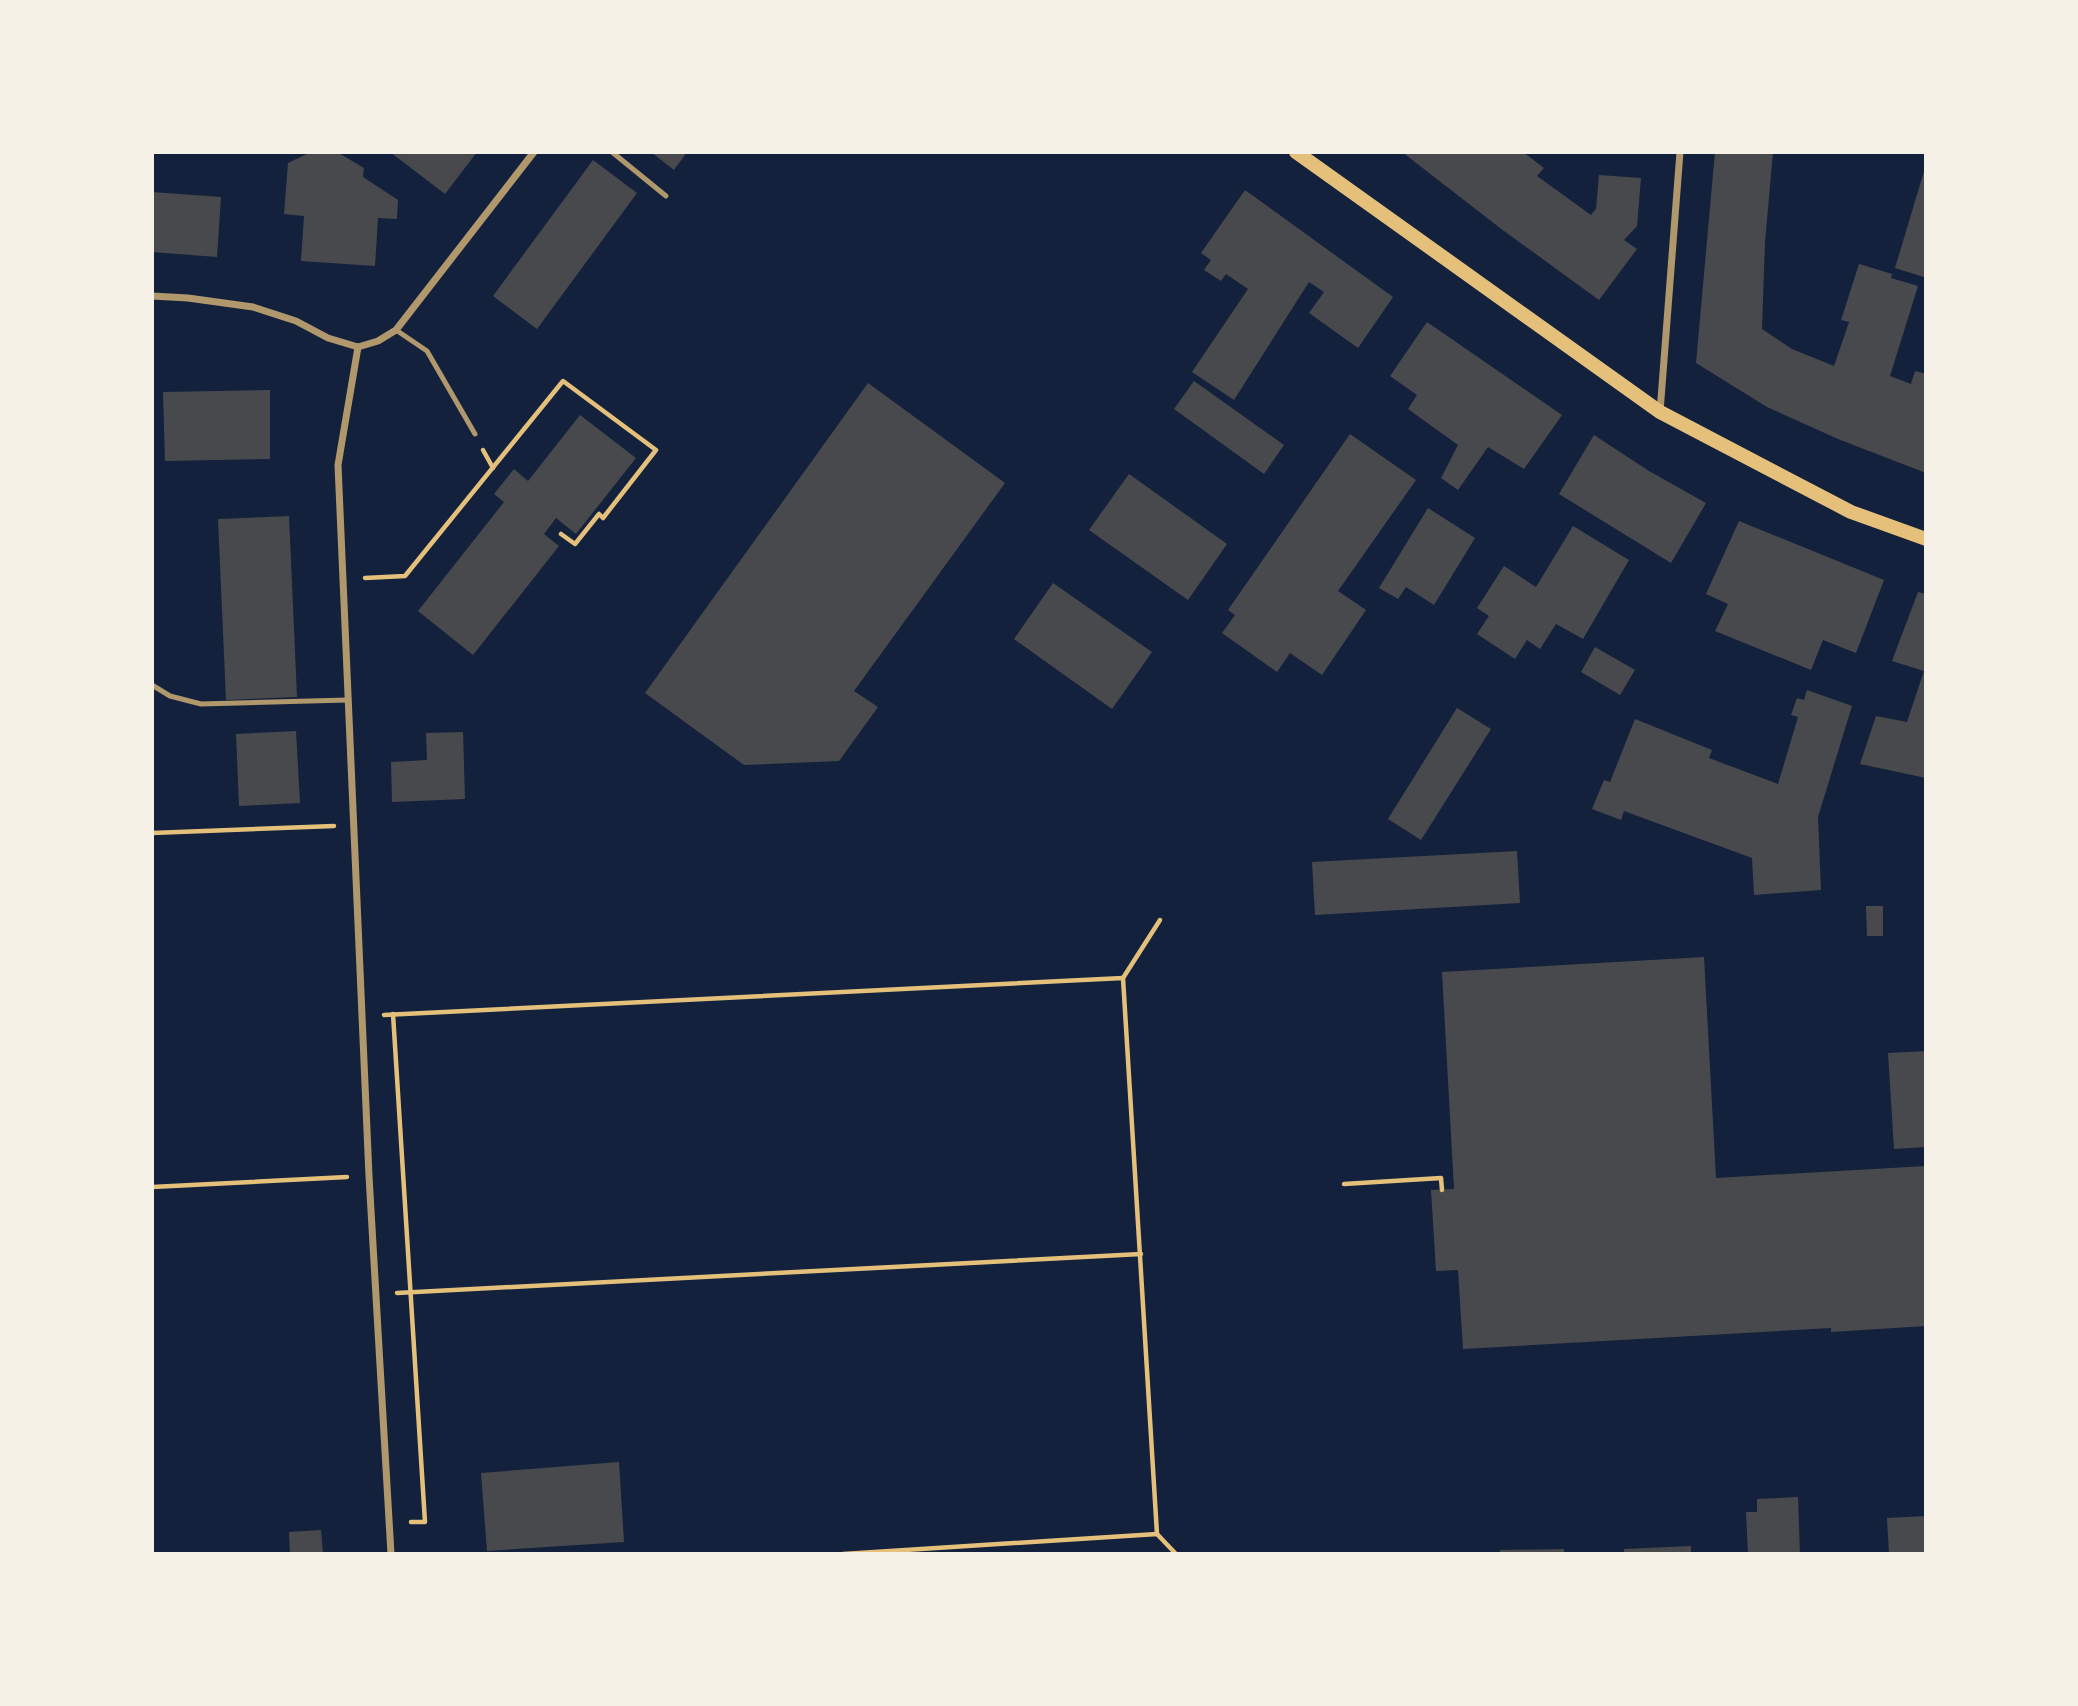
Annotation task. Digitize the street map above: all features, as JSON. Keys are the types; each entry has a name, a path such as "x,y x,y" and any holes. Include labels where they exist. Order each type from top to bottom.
{"main road":[{"path":"1305,155 1660,412 1851,512 1926,539"}],"street":[{"path":"152,296 253,307 296,321 328,338 358,346 378,341 396,330 534,152"},
{"path":"1660,412 1680,152"},
{"path":"358,346 338,465 369,1176 391,1554"}],"lane":[{"path":"612,152 666,196"},
{"path":"396,330 427,351 475,434"},
{"path":"152,685 170,696 201,704 347,700"}],"path":[{"path":"343,579 405,576 563,381 656,450 603,518 599,514 575,544 561,534"},
{"path":"152,833 352,825"},
{"path":"1160,920 1123,978 1157,1534 1176,1554"},
{"path":"362,1016 1123,978"},
{"path":"389,1523 425,1522 393,1014"},
{"path":"152,1187 369,1176"},
{"path":"1344,1184 1441,1178 1442,1190"},
{"path":"375,1294 1141,1254"},
{"path":"844,1554 1157,1534"}],"building":[{"path":"311,152 337,152 364,168 363,177 398,200 397,219 378,218 375,266 301,261 304,216 284,214 288,163"},
{"path":"390,152 477,152 445,194"},
{"path":"651,152 687,152 674,170"},
{"path":"1402,152 1523,152 1544,168 1537,176 1591,215 1596,209 1599,175 1641,178 1637,226 1624,240 1637,249 1599,300"},
{"path":"1715,152 1773,152 1765,242 1762,329 1792,349 1834,366 1849,322 1841,320 1859,264 1892,274 1891,278 1918,286 1890,376 1911,384 1915,371 1926,374 1926,473 1838,439 1767,407 1696,363"},
{"path":"593,160 637,193 537,329 493,296"},
{"path":"1925,168 1926,270 1924,277 1895,268"},
{"path":"1245,190 1393,297 1358,348 1309,313 1324,292 1309,282 1234,400 1192,372 1248,289 1226,274 1221,281 1204,270 1211,260 1201,253"},
{"path":"152,192 221,197 217,257 152,252"},
{"path":"1427,322 1562,415 1524,469 1488,447 1458,490 1441,478 1458,445 1408,409 1417,395 1390,376"},
{"path":"1194,381 1284,445 1264,474 1174,409"},
{"path":"868,383 1005,483 854,691 878,707 839,761 744,765 645,693"},
{"path":"270,390 270,459 165,461 163,392"},
{"path":"580,415 636,458 576,534 556,518 544,534 559,546 473,655 418,611 504,502 494,494 514,469 528,481"},
{"path":"1350,434 1416,480 1338,591 1366,610 1322,675 1290,653 1277,672 1222,633 1235,615 1228,610"},
{"path":"1594,435 1649,471 1706,503 1671,563 1559,494"},
{"path":"1129,474 1227,544 1188,600 1089,530"},
{"path":"1428,508 1475,538 1434,605 1406,587 1398,599 1379,588"},
{"path":"289,516 297,697 226,700 218,519"},
{"path":"1739,521 1884,580 1856,653 1823,640 1811,670 1715,631 1728,604 1706,594"},
{"path":"1573,526 1629,560 1583,639 1556,624 1540,649 1527,640 1515,659 1477,634 1489,616 1477,608 1504,566 1536,587"},
{"path":"1053,583 1152,652 1112,709 1014,639"},
{"path":"1918,592 1926,594 1926,778 1860,764 1876,716 1907,722 1924,671 1892,661"},
{"path":"1595,647 1635,670 1620,695 1581,672"},
{"path":"1807,690 1852,706 1818,817 1821,890 1754,895 1752,858 1624,811 1621,820 1592,809 1604,780 1610,782 1635,719 1712,750 1709,758 1778,784 1798,717 1791,715 1797,698 1804,700"},
{"path":"1457,708 1491,729 1421,840 1388,819"},
{"path":"296,731 300,803 239,806 236,734"},
{"path":"463,732 465,799 392,802 391,762 427,760 426,733"},
{"path":"1517,851 1520,903 1315,915 1312,862"},
{"path":"1866,906 1883,906 1883,936 1867,936"},
{"path":"1704,957 1716,1178 1926,1166 1926,1326 1831,1332 1831,1328 1463,1349 1458,1270 1436,1271 1431,1190 1454,1189 1442,972"},
{"path":"1926,1051 1926,1147 1894,1149 1888,1053"},
{"path":"619,1462 624,1542 487,1551 481,1473"},
{"path":"1798,1497 1800,1554 1748,1554 1746,1512 1757,1512 1757,1499"},
{"path":"1926,1516 1926,1554 1889,1554 1887,1518"},
{"path":"321,1530 323,1554 290,1554 289,1532"},
{"path":"1691,1546 1691,1554 1624,1554 1624,1549"},
{"path":"1564,1549 1564,1554 1500,1554 1500,1550"}]}
